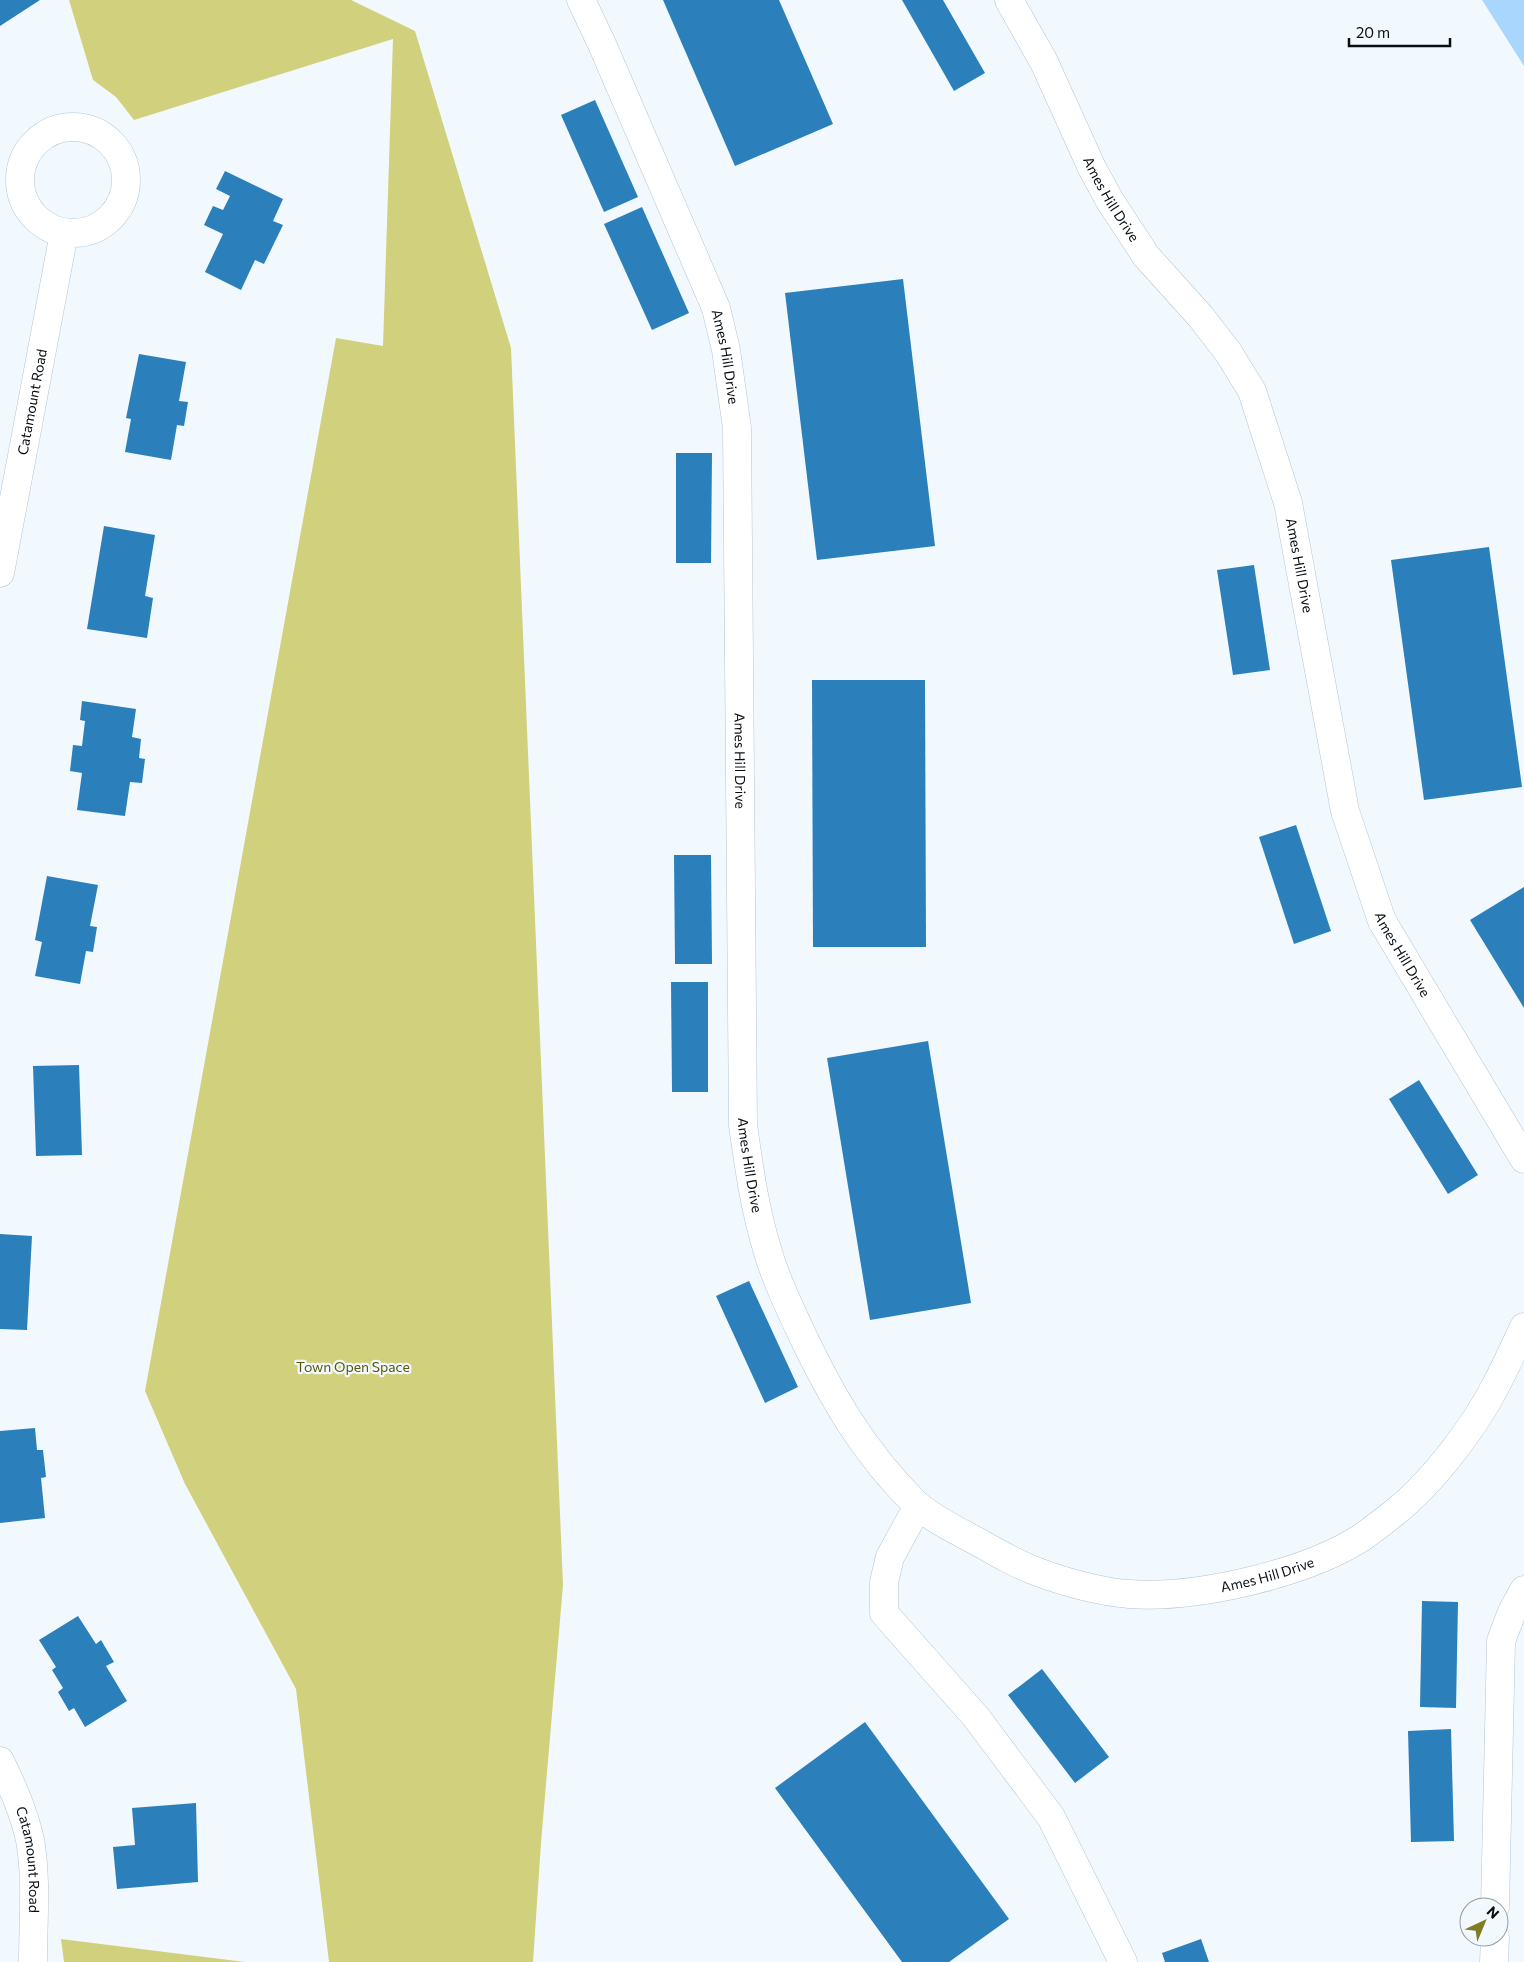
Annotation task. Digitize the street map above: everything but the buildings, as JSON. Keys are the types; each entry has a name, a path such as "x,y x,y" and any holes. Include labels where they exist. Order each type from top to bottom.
{"street":[{"name":"Ames Hill Drive","path":"581,0 602,42 716,308 726,350 737,428 743,1125 752,1189 768,1254 793,1314 824,1380 856,1432 881,1466 918,1506 956,1530 1038,1572 1085,1586 1129,1594 1174,1593 1220,1588 1313,1561 1360,1539 1396,1512 1430,1479 1463,1437 1495,1388 1524,1327"},
{"name":"Ames Hill Drive","path":"1009,0 1044,62 1092,168 1110,200 1146,256 1201,317 1228,352 1252,391 1288,503 1345,811 1356,848 1382,921 1524,1159"},
{"name":"Catamount Road","path":"0,573 64,233"},
{"path":"918,1506 890,1557 884,1582 884,1613 976,1717 1051,1817 1123,1962"},
{"path":"1495,1897 1501,1641 1512,1612 1524,1590"},
{"name":"Catamount Road","path":"0,1761 20,1803 30,1840 34,1877 33,1962"},
{"path":"1494,1947 1494,1962"}],"green space":[{"name":"Town Open Space","path":"69,0 351,0 415,31 511,348 563,1585 533,1962 329,1962 296,1689 185,1484 145,1391 336,338 383,346 393,39 134,120 116,97 93,80"},
{"path":"61,1939 245,1962 64,1962"}],"water":[{"path":"1482,0 1524,0 1524,66"}]}
